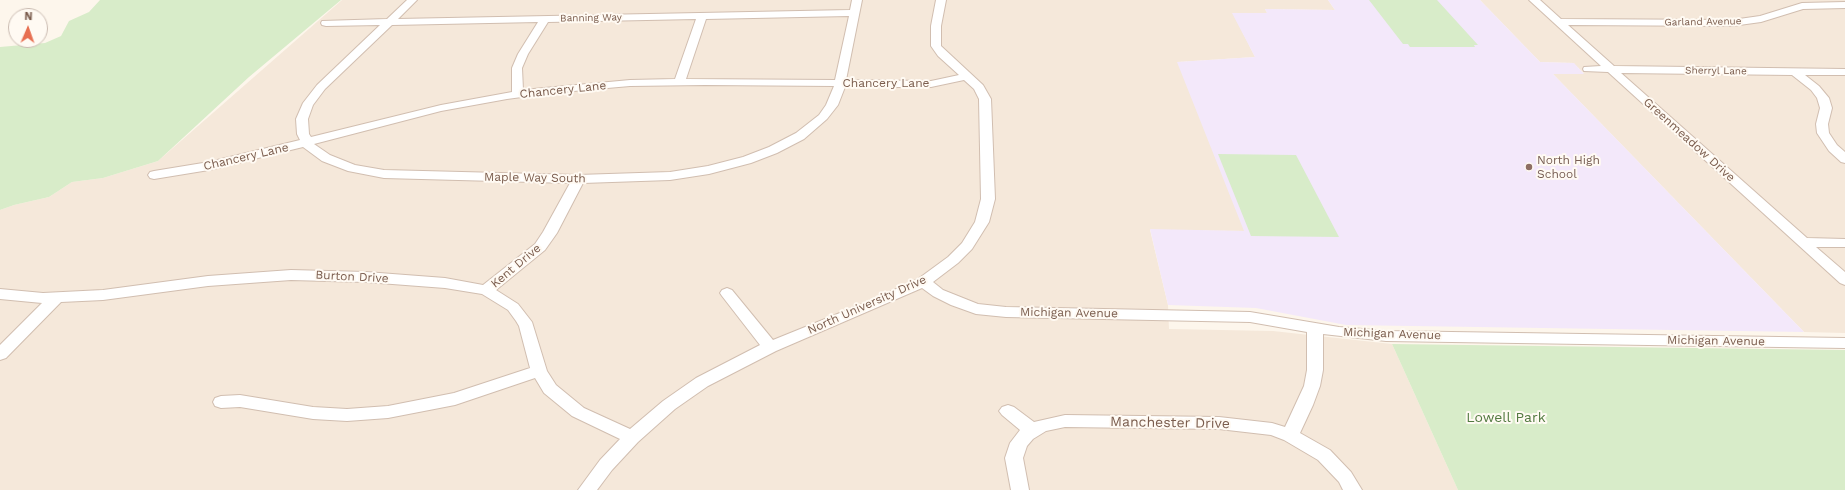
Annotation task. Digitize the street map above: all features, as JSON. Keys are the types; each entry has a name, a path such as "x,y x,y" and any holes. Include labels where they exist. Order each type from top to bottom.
{"street":[{"path":"307,142 303,134 302,119 307,105 312,97 412,0"},
{"name":"Maple Way South","path":"307,142 309,146 326,158 352,168 371,173 426,176 578,179 649,178 682,175 722,167 760,156 800,136 823,117 832,105 840,83 857,0"},
{"name":"North University Drive","path":"587,490 615,454 632,437 669,405 702,382 770,347 877,303 923,282 954,260 976,234 986,210 988,199 985,99 979,87 942,54 936,44 936,26 940,0"},
{"name":"Greenmeadow Drive","path":"1534,0 1845,280"},
{"name":"Garland Avenue","path":"1558,22 1732,23 1761,18 1802,6 1845,5"},
{"name":"Banning Way","path":"326,23 855,13"},
{"path":"680,82 697,27 702,16"},
{"path":"518,94 516,77 517,68 545,18"},
{"name":"Sherryl Lane","path":"1588,69 1845,72"},
{"path":"1795,72 1815,88 1823,98 1826,108 1822,124 1823,133 1833,148 1845,159"},
{"name":"Chancery Lane","path":"160,174 209,166 441,108 518,94 606,85 680,82 931,84 967,76"},
{"name":"Kent Drive","path":"486,290 540,247 551,232 578,179"},
{"path":"1803,242 1845,243"},
{"name":"Burton Drive","path":"0,294 56,298 103,295 208,281 291,275 366,277 445,283 486,290 513,307 522,318 527,326 539,371 547,385 563,401 578,412 632,437"},
{"name":"Michigan Avenue","path":"923,282 938,293 956,302 991,311 1232,316 1263,319 1362,335 1386,336 1845,343"},
{"path":"727,293 770,347"},
{"path":"0,354 56,298"},
{"path":"1290,435 1305,405 1312,386 1315,370 1315,328"},
{"path":"221,402 256,402 313,413 347,414 388,412 455,399 539,371"},
{"path":"1008,411 1032,430"},
{"name":"Manchester Drive","path":"1020,490 1014,458 1019,443 1032,430 1048,423 1065,421 1212,423 1259,427 1290,435 1324,455 1345,477 1353,490"}],"shaded area":[{"path":"342,0 1328,0 1335,10 1265,9 1267,13 1233,13 1255,57 1178,62 1245,231 1150,230 1168,305 1169,329 1273,331 1392,344 1458,490 0,490 0,210 14,205 49,197 72,182 103,178 158,161"},
{"path":"1328,0 1480,0 1540,62 1574,63 1584,74 1553,74 1804,332 1346,325 1256,308 1168,305 1150,229 1244,231 1177,62 1255,57 1232,13 1267,13 1265,9 1335,10"},
{"path":"1480,0 1845,0 1845,333 1804,332 1553,74 1584,73 1573,63 1540,62"}],"green space":[{"path":"100,0 341,0 249,77 158,161 103,178 72,182 49,197 14,205 0,210 0,47 48,48 48,42 61,36 69,21 89,12"},
{"path":"1369,0 1437,0 1478,45 1474,45 1475,47 1410,47 1408,44 1403,44"},
{"path":"1218,154 1296,155 1339,237 1251,236"},
{"name":"Lowell Park","path":"1392,344 1845,350 1845,490 1458,490"}],"place":[{"name":"North High School","path":"1529,167"}]}
